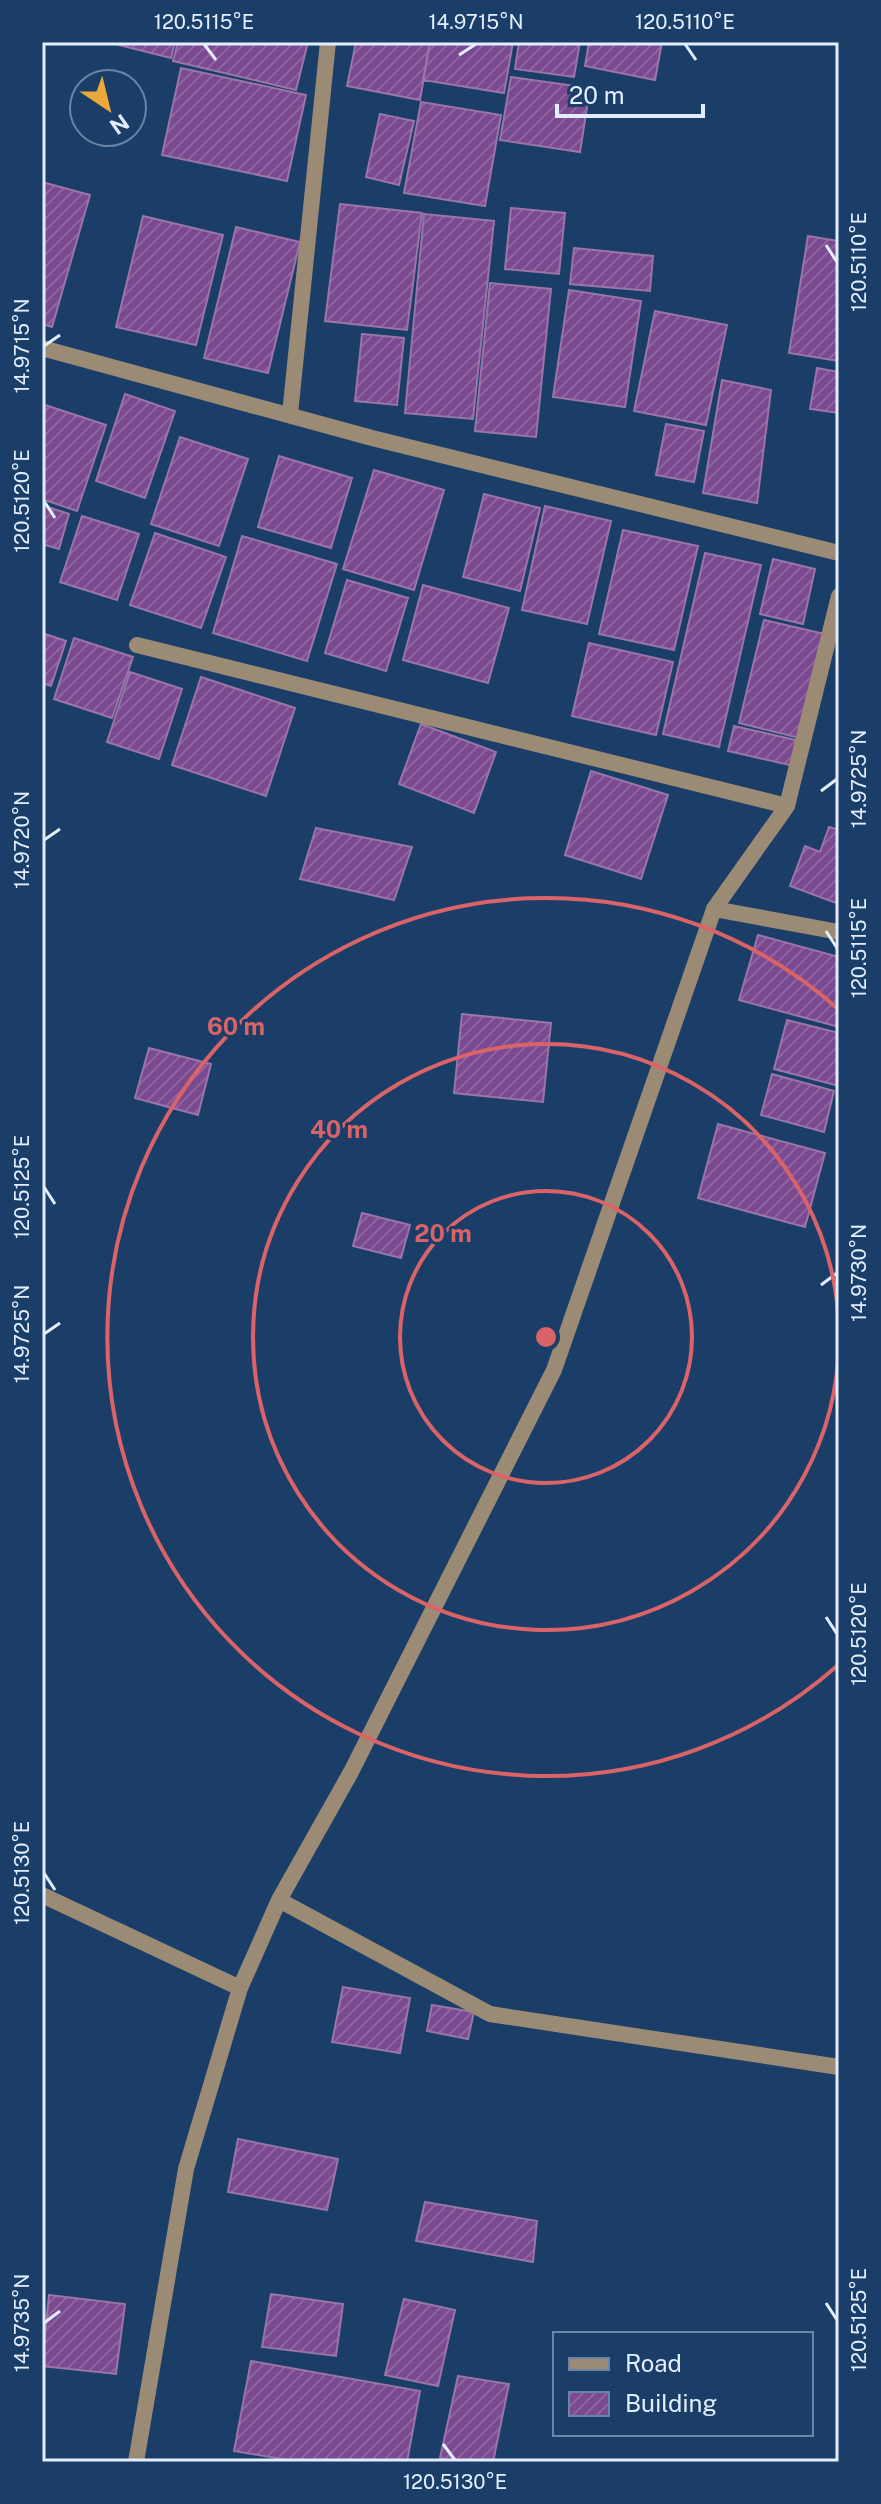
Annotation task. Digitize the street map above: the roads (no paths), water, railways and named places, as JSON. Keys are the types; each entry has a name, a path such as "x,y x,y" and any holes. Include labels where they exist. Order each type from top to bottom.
{"street":[{"path":"290,414 328,42"},
{"path":"42,348 372,438 839,553"},
{"path":"136,2462 186,2169 240,1988 279,1900 351,1772 554,1370 714,909 787,806 839,596"},
{"path":"137,645 787,806"},
{"path":"714,909 839,932"},
{"path":"42,1895 240,1988"},
{"path":"279,1900 490,2014 839,2067"}]}
